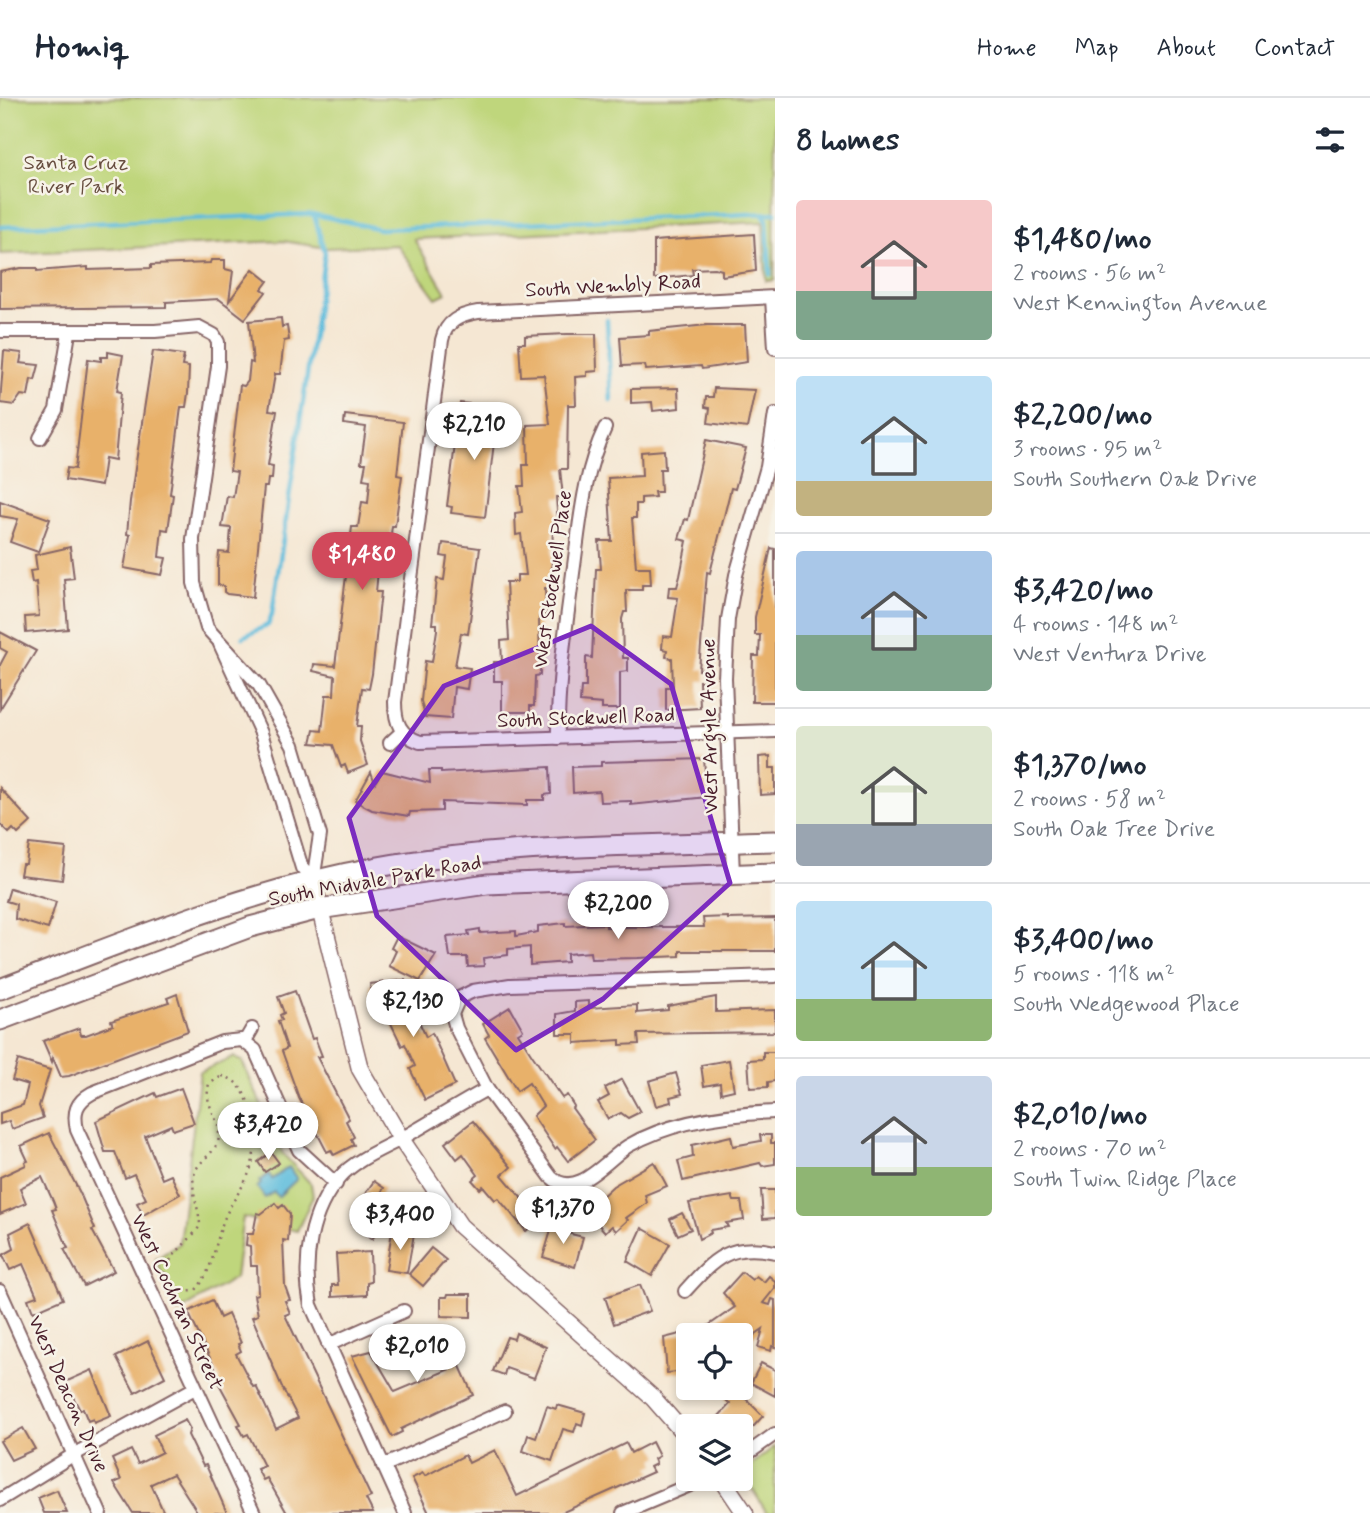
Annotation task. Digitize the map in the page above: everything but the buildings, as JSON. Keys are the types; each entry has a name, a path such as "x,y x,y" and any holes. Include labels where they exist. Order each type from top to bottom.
{"main road":[{"name":"South Midvale Park Road","path":"0,989 197,914 313,881 379,867 477,854 775,841"},
{"name":"South Midvale Park Road","path":"0,1020 250,927 319,909 487,884 775,873"}],"street":[{"name":"South Wembly Road","path":"402,732 397,724 395,702 442,340 454,319 478,312 774,297"},
{"path":"774,297 775,348"},
{"path":"0,331 69,333 200,327 216,332 218,366 193,539 194,583 207,628 259,685 293,745 320,835 313,881 360,1069 401,1139 460,1226 653,1398 676,1424"},
{"path":"40,438 56,410 69,333"},
{"name":"West Argyle Avenue","path":"733,874 727,732 728,619 742,552 773,453 775,414"},
{"name":"West Stockwell Place","path":"558,738 559,674 584,489 605,428"},
{"path":"217,638 261,733 302,867 313,881"},
{"name":"South Stockwell Road","path":"402,732 410,739 430,742 775,731"},
{"path":"390,743 402,732"},
{"path":"775,976 510,985 473,990 455,1003 453,1021 487,1088 551,1177 566,1191 631,1145 693,1121 775,1112"},
{"path":"442,994 455,1003"},
{"path":"252,1029 244,1041 254,1050 299,1150 335,1184"},
{"name":"West Cochran Street","path":"244,1041 222,1042 72,1103 77,1130 254,1513"},
{"path":"405,1513 312,1305 307,1261 312,1235 321,1206 340,1177 382,1148 487,1088"},
{"path":"685,1291 714,1258 733,1250 761,1249 775,1252"},
{"name":"West Deacon Drive","path":"0,1291 100,1513"},
{"path":"328,1345 404,1311"},
{"path":"0,1500 73,1455 195,1388"},
{"path":"383,1466 505,1411"},
{"path":"753,1450 775,1434"},
{"path":"626,1512 676,1491"},
{"path":"730,1491 745,1513"}],"path":[{"path":"230,1077 238,1082 245,1092 254,1135 252,1165 228,1207 206,1279 195,1291 172,1292 162,1279 169,1258 189,1241 200,1226 193,1182 196,1170 216,1146 218,1129 208,1107 207,1091 216,1079 230,1077"}],"highlighted area":[{"path":"591,626 671,684 730,883 603,999 516,1050 377,916 349,818 444,686"}],"green space":[{"name":"Santa Cruz River Park","path":"0,98 775,98 774,280 766,281 763,222 414,239 446,293 436,298 397,245 327,248 283,241 0,254"},
{"path":"234,1057 242,1061 283,1154 311,1184 313,1196 297,1231 243,1217 235,1278 178,1312 156,1259 179,1244 200,1072"},
{"path":"775,1446 775,1513 767,1513 753,1490 753,1464"}],"water":[{"path":"289,1167 297,1179 278,1197 274,1192 265,1198 257,1187 261,1184 259,1181 269,1174 272,1179"}],"waterway":[{"path":"0,227 312,214 380,229 775,213"},
{"path":"763,214 767,220 770,275"},
{"path":"243,637 268,625 272,614 325,253 314,215"},
{"path":"607,320 611,401"}]}
